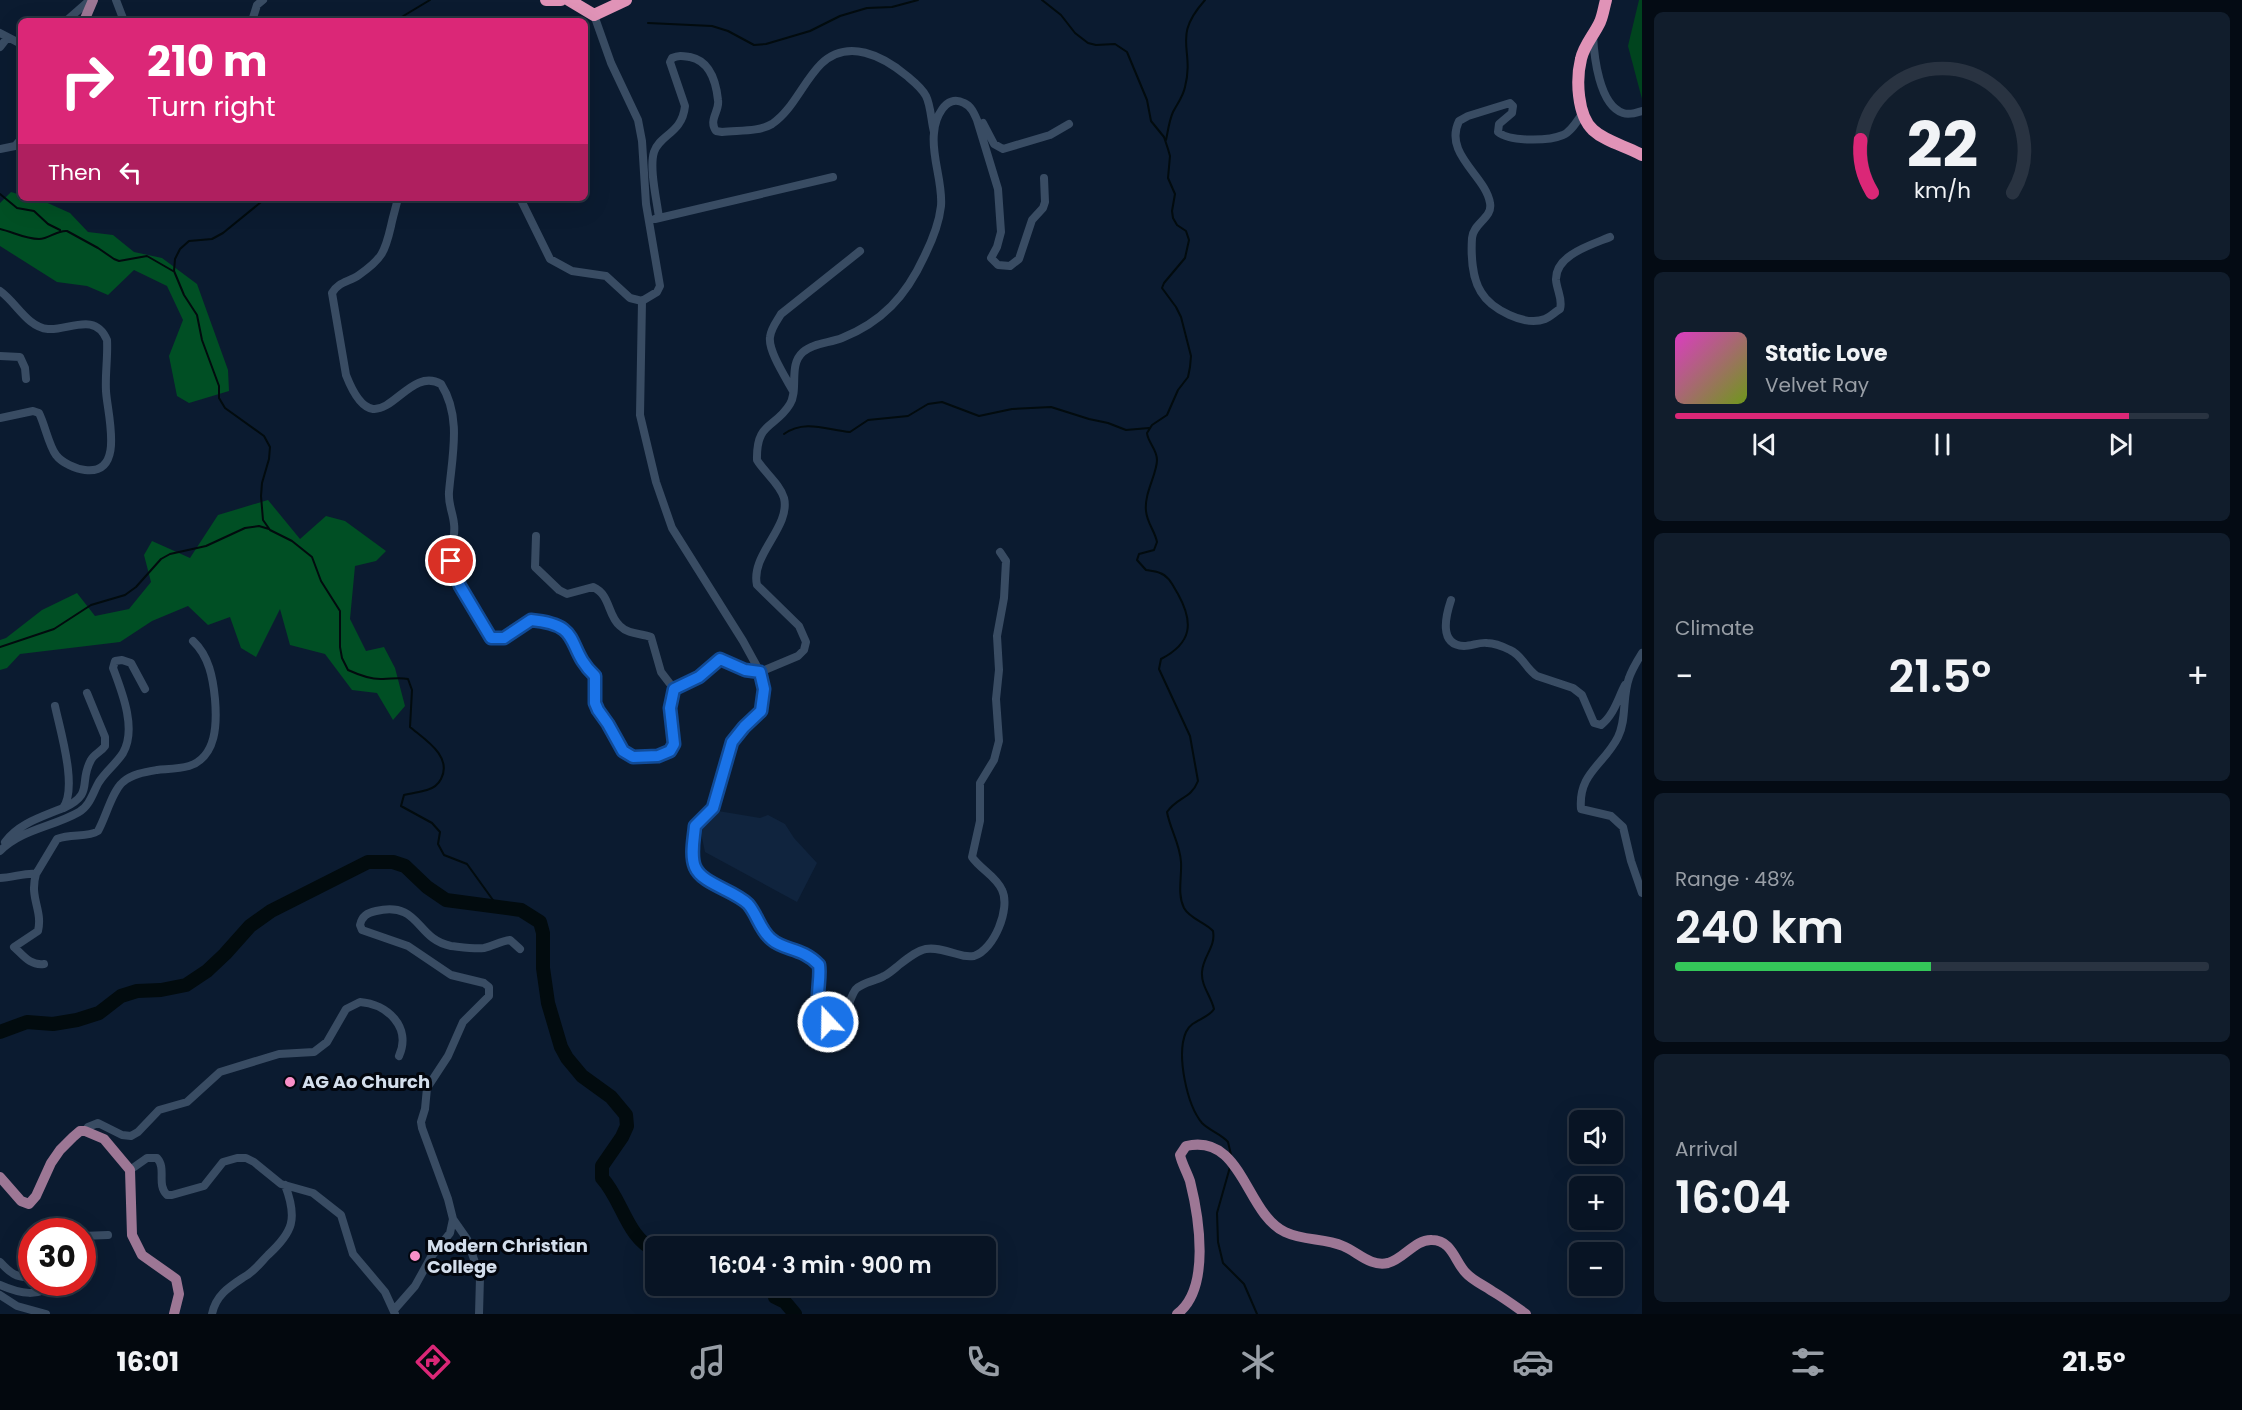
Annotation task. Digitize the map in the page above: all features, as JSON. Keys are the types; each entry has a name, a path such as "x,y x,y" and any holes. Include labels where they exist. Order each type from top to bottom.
{"highway":[{"path":"546,0 561,0"},
{"path":"569,0 594,15 626,0"},
{"path":"1606,0 1600,20 1580,60 1579,104 1584,119 1593,130 1611,142 1642,154"}],"main road":[{"path":"85,18 91,0"},
{"path":"0,1177 21,1201 29,1204 36,1196 60,1150 73,1137 80,1131 85,1131 104,1139 130,1170 132,1235 142,1256 155,1266 169,1272 176,1279 179,1294 174,1314"},
{"path":"1177,1314 1188,1303 1199,1274 1199,1244 1195,1209 1190,1182 1180,1155 1186,1146 1197,1143 1217,1149 1231,1162 1265,1214 1282,1231 1298,1238 1327,1241 1344,1246 1364,1259 1378,1263 1389,1263 1431,1239 1443,1243 1454,1252 1464,1272 1526,1314"}],"street":[{"path":"70,18 91,0"},
{"path":"116,0 123,18"},
{"path":"253,18 257,5 263,0"},
{"path":"521,201 550,259 572,271 606,276 630,298 642,301 657,292 660,286 649,221 638,120 611,63 594,15"},
{"path":"1593,34 1599,79 1609,100 1616,109 1624,114 1642,111"},
{"path":"0,47 4,35 18,42"},
{"path":"659,218 653,158 658,145 673,133 684,113 685,106 670,62 672,58 679,55 700,59 709,66 719,102 712,122 716,131 722,132 771,124 781,116 822,64 844,52 861,51 873,54 897,68 926,96 934,132 941,191 939,218 929,246 911,283 896,303 864,327 842,338 803,352 796,363 790,404 764,428 758,441 757,460 782,494 784,509 783,519 772,536 755,579 756,585 799,626 806,642 804,650 798,656 760,672 745,670 720,659 699,677 674,689"},
{"path":"934,132 940,113 948,103 957,101 977,111 994,144 1003,149 1050,135 1069,124"},
{"path":"1582,114 1561,136 1533,139 1513,139 1498,132 1499,124 1512,112 1513,106 1510,103 1459,121 1455,133 1462,157 1490,202 1490,211 1476,226 1472,237 1476,282 1481,292 1502,311 1528,320 1546,319 1560,309 1562,303 1556,281 1559,267 1581,249 1610,237"},
{"path":"967,105 973,110 977,120 989,165 997,182 1001,232 991,258 998,265 1010,266 1019,259 1032,220 1043,208 1045,202 1044,178"},
{"path":"0,149 15,146 18,142"},
{"path":"649,221 833,177"},
{"path":"397,201 384,252 368,268 338,286 332,293 346,375 361,402 372,410 381,409 421,382 429,380 441,384 447,392 452,410 454,434 449,496 450,511 455,525 451,561 460,586 484,629 491,638 495,639 504,638 531,620 565,629 570,633 581,662 595,676 595,703 623,751 633,757 666,754 672,749 674,738 670,708 674,689 661,672 651,637 630,633 619,626 601,592 589,588 567,594 537,571 534,562 536,536"},
{"path":"793,392 772,349 770,338 773,328 781,314 860,251"},
{"path":"0,291 38,326 50,329 83,324 105,333 107,340 106,393 112,441 110,456 99,468 92,470 75,468 54,452 39,413 33,411 0,418"},
{"path":"642,301 640,415 656,482 672,528 743,641 760,672 764,689 761,711 732,742 713,808 695,826 694,866 700,875 732,891 749,905 770,939 806,953 819,965 818,1005 824,1020 835,1023 841,1019 858,987 886,975 919,951 931,947 971,957 985,950 996,932 1006,906 1002,888 972,856 980,821 980,783 994,760 999,741 996,699 999,670 997,636 1004,598 1006,561 1000,552"},
{"path":"0,356 20,357 25,368 26,379"},
{"path":"1451,600 1444,628 1452,641 1465,646 1490,643 1510,650 1522,659 1532,673 1573,688 1582,695 1594,723 1601,725 1606,721 1642,654"},
{"path":"44,964 39,965 29,961 14,947 38,932 39,920 32,886 36,874 57,839 63,836 89,835 98,831 117,787 128,778 149,771 189,766 209,751 215,732 214,686 207,661 200,647 193,641"},
{"path":"0,850 16,837 80,812 122,754 129,731 125,707 113,668 115,662 122,660 131,663 145,689"},
{"path":"1628,679 1619,736 1588,774 1582,788 1580,802 1581,809 1585,812 1611,816 1623,827 1642,893"},
{"path":"0,850 12,833 24,825 76,802 84,792 91,760 105,746 105,737 87,693"},
{"path":"55,706 70,789 69,797 63,808"},
{"path":"0,878 36,874"},
{"path":"479,1314 480,1277 467,1239 453,1219 421,1122 427,1088 448,1056 463,1022 489,996 489,987 484,983 452,975 408,946 372,935 362,930 360,925 365,915 398,909 418,921 426,934 440,943 483,948 510,940 520,949"},
{"path":"85,1131 88,1127 99,1123 122,1135 131,1136 138,1132 159,1110 187,1101 220,1072 279,1054 314,1052 327,1042 346,1010 360,1002 381,1009 400,1025 404,1041 399,1056"},
{"path":"130,1170 147,1158 156,1158 161,1165 161,1187 167,1195 172,1196 204,1186 223,1162 246,1158 264,1168 277,1181 313,1194 341,1215 353,1254 385,1292 394,1312 415,1286 431,1257 450,1233 453,1219"},
{"path":"213,1314 216,1302 223,1292 250,1273 287,1236 292,1209 285,1185"},
{"path":"96,1235 108,1235"},
{"path":"0,1262 18,1276"},
{"path":"0,1285 18,1292"},
{"path":"0,1295 17,1306 46,1314"}],"shaded area":[{"path":"706,809 760,818 768,815 785,824 794,838 817,863 797,902 705,852 700,828"}],"green space":[{"path":"1639,0 1642,0 1642,99 1628,46"},
{"path":"11,192 18,194 18,201 43,201 70,213 88,232 113,235 134,252 162,258 197,284 228,370 229,391 189,403 177,396 169,356 183,320 167,286 134,270 108,295 87,286 57,282 0,246 0,203"},
{"path":"268,500 300,539 326,516 345,521 386,551 376,561 355,566 350,619 366,651 384,647 395,668 405,706 393,720 377,693 352,690 325,654 290,645 280,609 256,657 241,648 230,617 208,625 188,606 152,621 120,642 20,654 7,668 0,670 0,640 6,638 42,610 77,593 95,616 129,609 151,582 144,555 152,541 190,558 218,515"}],"waterway":[{"path":"400,18 430,0"},
{"path":"648,23 712,26 728,31 754,45 766,44 810,31 840,16 867,8 892,7 918,0"},
{"path":"1042,0 1061,15 1075,33 1088,43 1115,44 1127,52 1147,100 1151,121 1164,137 1168,149 1170,156 1168,178 1175,194 1173,218 1177,225 1186,231 1189,240 1185,258 1162,288 1181,317 1191,356 1190,367 1188,377 1178,390 1167,415 1152,425 1147,433 1157,460 1147,497 1146,511 1157,542 1154,550 1139,554 1137,560 1146,570 1163,574 1168,579 1183,604 1188,623 1184,639 1171,653 1161,659 1159,669 1190,736 1198,781 1192,791 1167,812 1180,855 1182,903 1190,915 1213,931 1213,942 1202,972 1203,982 1214,1009 1188,1028 1183,1042 1183,1066 1188,1092 1197,1115 1205,1126 1228,1142 1232,1159"},
{"path":"1166,140 1172,115 1185,87 1188,62 1186,34 1195,13 1205,0"},
{"path":"0,194 17,208 34,211 48,224 60,230"},
{"path":"262,201 223,233 212,239 189,241 180,249 175,259 174,271 184,295 197,315 202,340 219,386 219,398 225,408 264,436 270,447 262,483 263,520 270,530 292,541 312,557 321,581 340,611 340,647 348,670 374,679 408,679 412,690 410,727 435,749 443,763 444,771 436,786 404,795 401,806 432,823 440,832 438,844 444,855 467,864 498,907"},
{"path":"0,229 34,239 46,238 67,231 119,261 147,256 173,271"},
{"path":"784,434 808,426 850,432 868,420 908,416 928,404 942,402 979,416 1012,409 1051,407 1126,430 1149,428"},
{"path":"0,647 54,629 91,605 125,595 136,587 161,559 170,554 206,546 245,528 259,526 269,529"},
{"path":"0,1032 27,1022 53,1024 77,1020 99,1013 121,996 137,991 161,990 186,985 207,971 250,926 271,911 368,862 393,862 405,866 427,887 446,900 521,910 540,922 543,933 543,968 548,1003 561,1047 582,1076 611,1097 626,1115 627,1126 602,1166 602,1178 631,1228 645,1244"},
{"path":"1230,1167 1217,1213 1218,1242 1223,1263 1244,1284 1257,1314"},
{"path":"775,1296 785,1302 795,1314"}],"place":[{"name":"AG Ao Church","path":"290,1082"},
{"name":"Modern Christian College","path":"415,1256"}],"route":[{"path":"451,561 460,586 491,638 504,638 531,620 561,626 570,633 581,662 595,676 597,685 595,703 598,710 615,734 623,751 633,757 658,756 672,749 674,744 670,708 674,689 699,677 720,659 751,672 760,672 764,689 761,711 732,742 713,808 695,826 694,866 700,875 732,891 744,900 770,939 806,953 819,965 819,1012 828,1022"}]}
